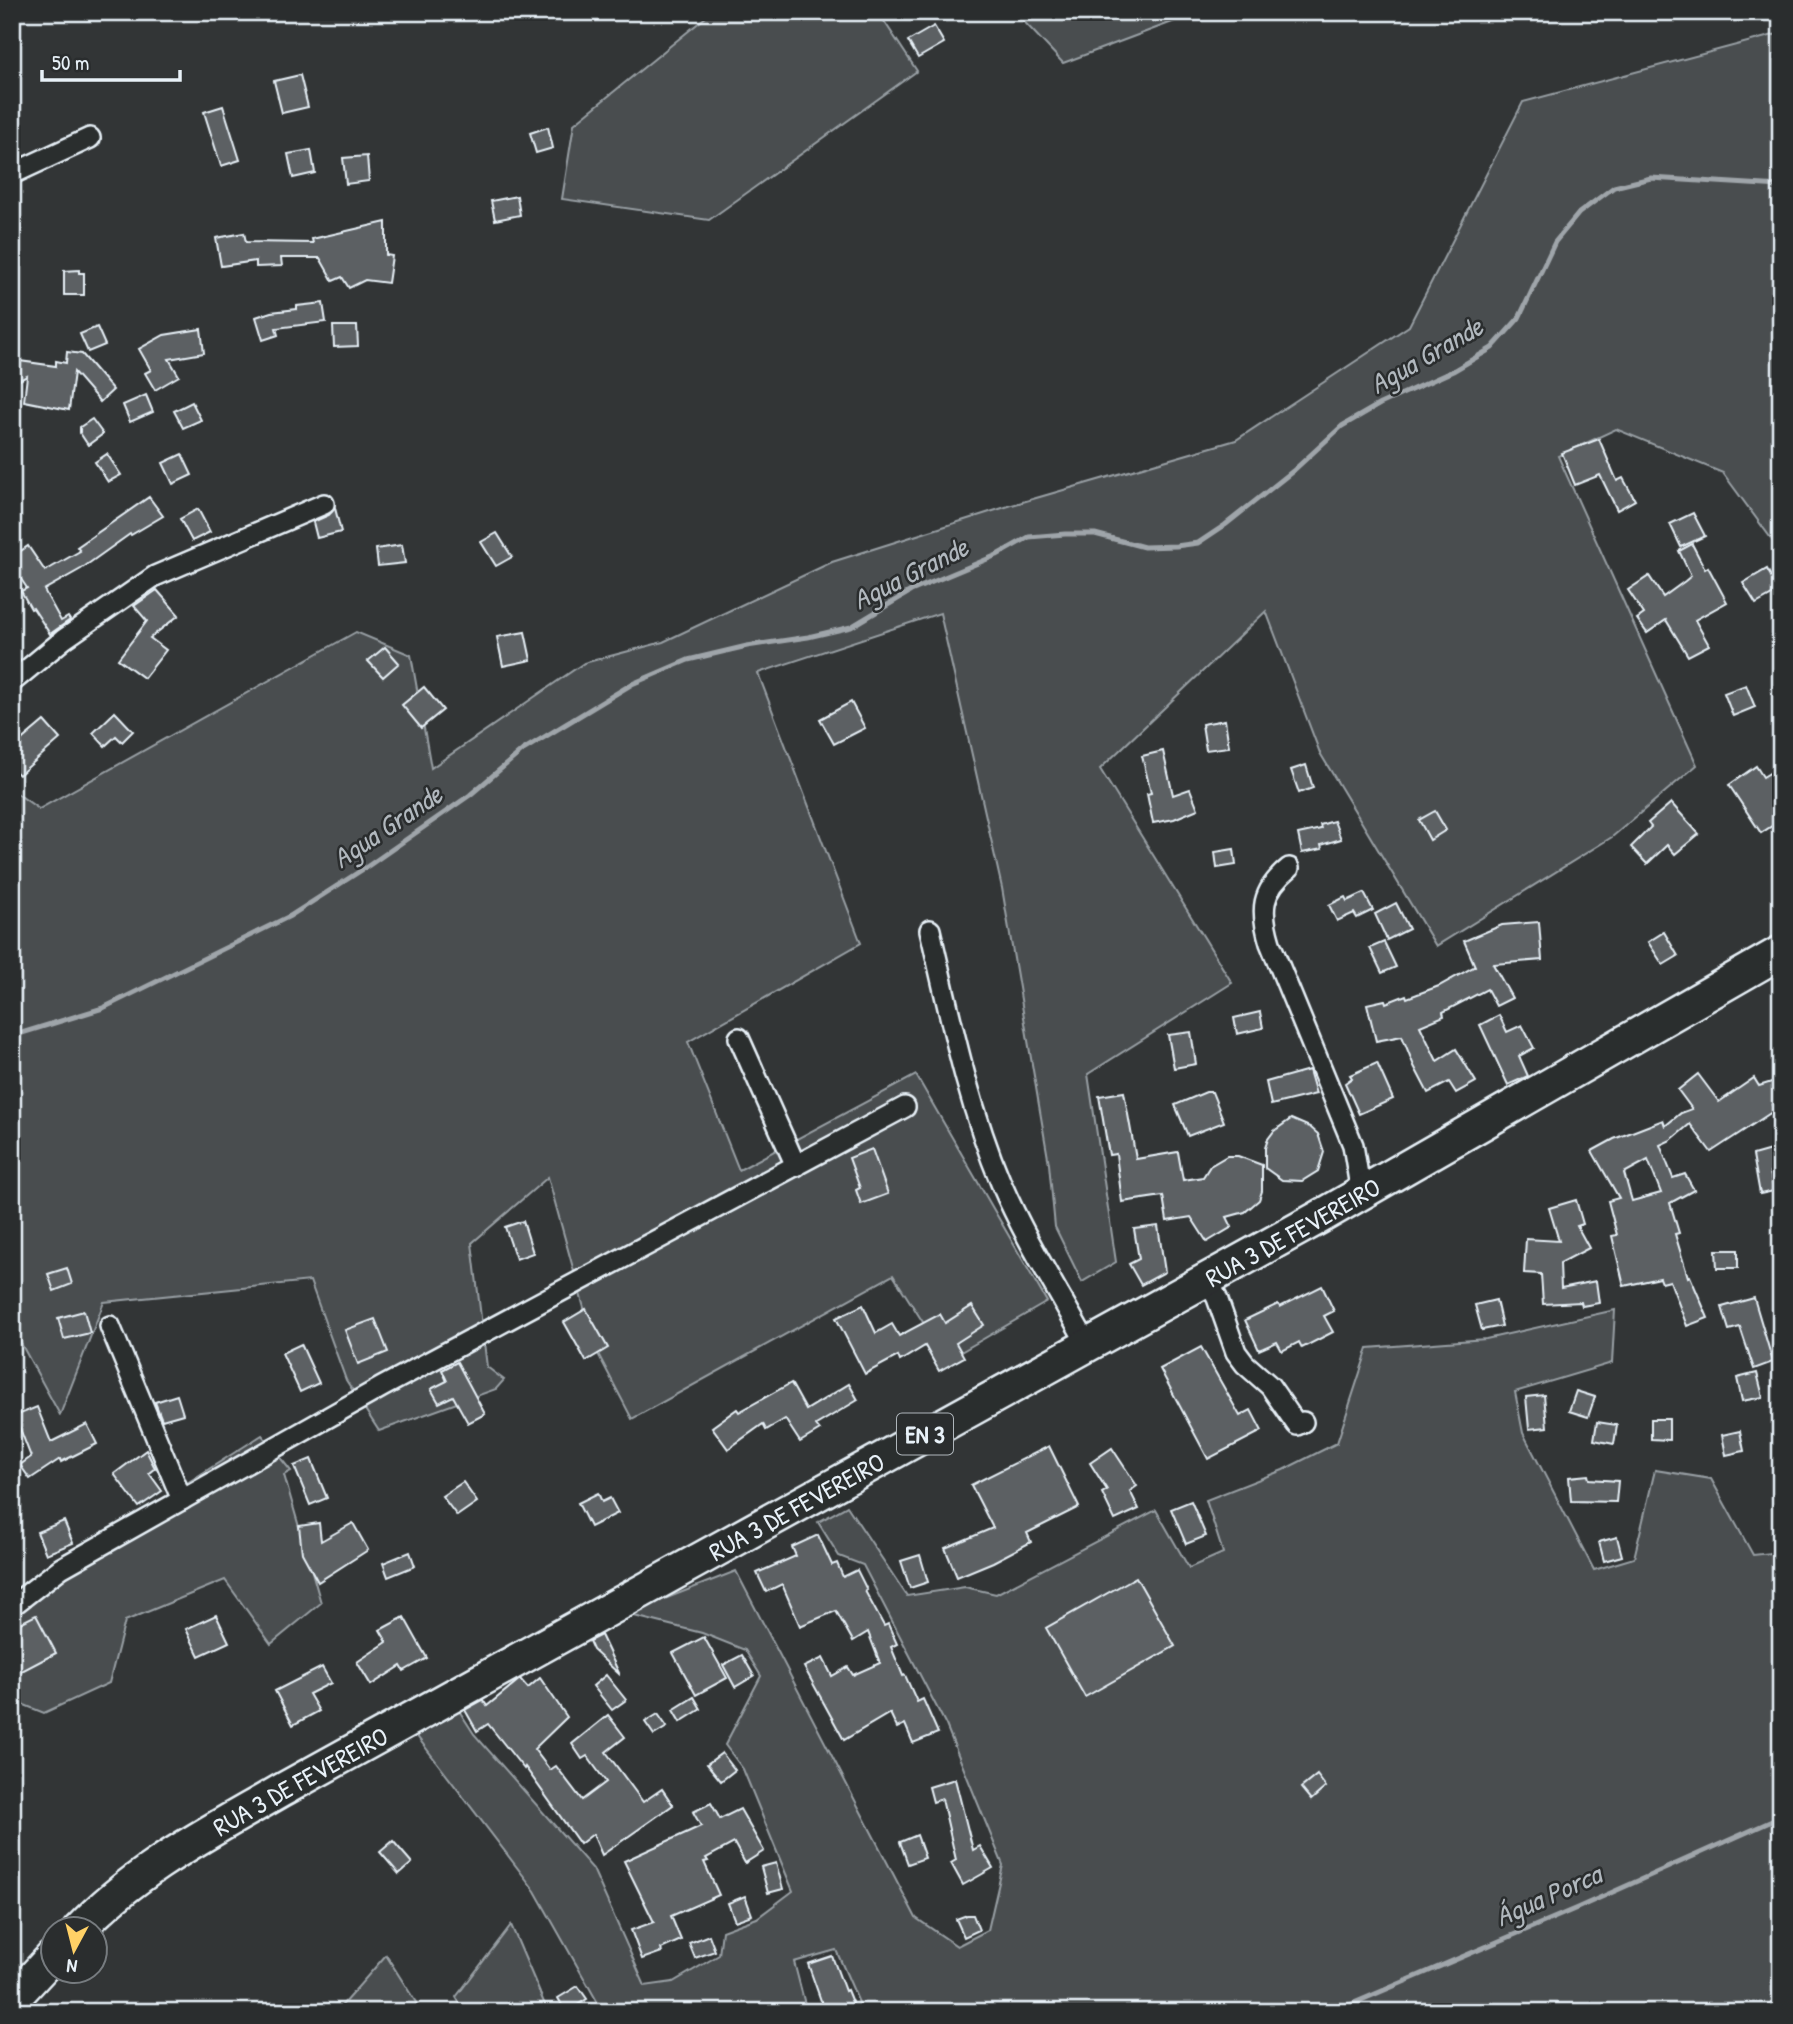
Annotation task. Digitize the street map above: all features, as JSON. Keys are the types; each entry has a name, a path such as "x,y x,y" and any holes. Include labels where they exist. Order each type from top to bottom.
{"main road":[{"name":"RUA 3 DE FEVEREIRO","path":"92,1916 152,1867 282,1790 1362,1193 1781,952"},
{"path":"12,2000 38,1972"}],"street":[{"path":"12,174 90,138"},
{"path":"12,682 64,639 156,576 324,504"},
{"path":"1289,868 1276,879 1268,891 1264,905 1265,923 1270,943 1353,1145 1362,1193"},
{"path":"930,930 962,1067 986,1144 1018,1219 1087,1344"},
{"path":"739,1038 796,1166"},
{"path":"12,1606 61,1568 394,1381 905,1107"},
{"path":"1207,1279 1217,1298 1236,1352 1278,1395 1297,1425 1303,1422"},
{"path":"110,1326 182,1500"}],"shaded area":[{"path":"712,12 878,12 917,71 709,220 562,199 574,124"},
{"path":"1015,12 1199,12 1063,63"},
{"path":"1781,33 1781,552 1723,473 1616,429 1558,456 1697,765 1612,837 1436,946 1320,753 1266,611 1100,769 1232,983 1088,1074 1116,1262 1082,1282 1055,1227 1049,1164 1002,888 940,613 758,673 861,943 688,1042 739,1170 916,1075 1047,1302 947,1360 893,1275 632,1419 595,1348 548,1177 472,1243 487,1367 504,1380 496,1389 379,1431 346,1380 310,1281 104,1302 60,1415 12,1327 12,790 39,809 356,632 411,655 431,768 584,663 663,642 832,562 1012,505 1236,440 1409,326 1523,102"},
{"path":"1615,1310 1612,1363 1515,1392 1523,1433 1594,1570 1634,1558 1655,1470 1711,1479 1753,1555 1781,1552 1781,2012 863,2012 836,1950 794,1962 807,2012 603,2012 535,1891 416,1735 458,1709 474,1734 593,1869 645,1986 673,1982 719,1955 722,1931 757,1918 793,1891 743,1769 725,1745 761,1676 745,1650 702,1633 626,1614 736,1571 916,1918 957,1946 988,1930 1003,1865 946,1725 863,1565 839,1556 818,1522 847,1506 907,1596 965,1587 996,1594 1156,1510 1189,1568 1223,1553 1206,1500 1283,1470 1337,1443 1368,1348 1486,1339"},
{"path":"262,1435 291,1471 284,1475 321,1603 271,1644 225,1580 125,1621 109,1683 44,1713 12,1700 12,1582 17,1592"},
{"path":"511,1925 548,2012 465,2012 456,1997"},
{"path":"386,1955 422,2012 336,2012"}],"building":[{"path":"934,26 944,43 918,58 908,41"},
{"path":"300,75 308,107 282,113 274,81"},
{"path":"223,106 240,160 221,166 204,112"},
{"path":"548,127 553,148 536,153 530,133"},
{"path":"311,150 315,173 293,178 288,154"},
{"path":"367,156 369,181 346,184 343,158"},
{"path":"517,196 520,215 495,220 491,201"},
{"path":"386,222 386,255 392,256 388,283 365,280 349,288 342,277 333,281 320,258 281,258 282,266 256,267 256,261 221,266 216,238 244,233 246,242 313,243 312,239"},
{"path":"79,270 79,273 84,273 84,295 64,295 64,271"},
{"path":"323,303 326,322 276,328 278,335 263,340 256,317 297,309 297,306"},
{"path":"333,326 357,326 358,346 334,347"},
{"path":"97,327 105,345 88,352 80,334"},
{"path":"201,329 204,353 169,359 179,376 155,390 145,373 151,370 139,349 164,335"},
{"path":"67,352 82,354 113,390 100,402 74,372 69,410 24,401 27,376 12,384 12,360 56,366 56,361 66,363"},
{"path":"146,395 153,412 130,422 123,405"},
{"path":"192,402 201,420 183,428 174,411"},
{"path":"92,419 103,434 88,445 80,433 80,427"},
{"path":"1599,439 1617,481 1623,478 1635,500 1617,510 1600,475 1575,485 1562,453"},
{"path":"107,454 121,475 108,482 95,462"},
{"path":"182,454 192,475 173,484 163,463"},
{"path":"149,497 163,516 130,534 81,569 44,590 61,621 68,617 70,620 50,634 21,591 27,588 12,566 12,557 28,546 45,571 80,551 77,547"},
{"path":"335,508 341,532 317,538 313,522 329,515"},
{"path":"198,509 210,532 192,541 180,519"},
{"path":"1693,513 1705,536 1681,547 1670,524"},
{"path":"497,533 512,557 496,566 481,542"},
{"path":"1692,544 1727,602 1695,620 1709,645 1688,656 1666,620 1647,633 1637,619 1644,614 1628,590 1649,576 1663,597 1691,576 1679,551"},
{"path":"402,545 405,563 378,566 376,549"},
{"path":"1767,569 1779,591 1756,604 1743,583"},
{"path":"157,590 179,615 150,638 166,650 144,678 118,659 147,621 134,606"},
{"path":"525,632 531,660 503,666 497,637"},
{"path":"385,647 399,663 383,677 368,661"},
{"path":"1746,685 1755,707 1733,716 1724,693"},
{"path":"424,687 443,710 421,728 402,705"},
{"path":"851,702 865,728 834,744 820,719"},
{"path":"115,712 133,731 122,742 116,736 105,746 93,733"},
{"path":"1225,720 1229,747 1206,750 1202,724"},
{"path":"44,721 60,739 19,775 12,768 12,748"},
{"path":"1163,751 1173,795 1190,789 1198,809 1174,819 1153,823 1147,794 1151,793 1142,756"},
{"path":"1306,765 1313,788 1299,793 1291,770"},
{"path":"1756,766 1763,777 1781,766 1781,820 1761,833 1729,785"},
{"path":"1671,803 1699,834 1675,854 1667,845 1647,864 1631,847 1651,827 1648,823"},
{"path":"1435,811 1446,830 1430,840 1419,820"},
{"path":"1334,821 1341,839 1321,845 1322,849 1302,853 1298,834 1321,829 1320,825"},
{"path":"1234,849 1236,865 1217,868 1215,852"},
{"path":"1364,893 1373,910 1357,918 1354,913 1337,921 1329,905 1345,897 1347,901"},
{"path":"1396,903 1409,929 1387,940 1375,914"},
{"path":"1539,922 1542,960 1493,964 1512,998 1496,1006 1487,989 1443,1012 1444,1016 1420,1026 1437,1061 1456,1049 1476,1082 1456,1093 1449,1082 1428,1093 1402,1036 1376,1041 1367,1004 1385,1000 1386,1003 1406,995 1407,998 1439,986 1475,966 1464,941 1502,925"},
{"path":"1664,932 1678,956 1663,965 1648,942"},
{"path":"1384,942 1396,967 1382,973 1370,948"},
{"path":"1260,1012 1263,1028 1237,1034 1234,1018"},
{"path":"1499,1015 1507,1032 1522,1025 1534,1048 1519,1056 1528,1076 1508,1085 1480,1025"},
{"path":"1191,1032 1196,1064 1174,1068 1168,1035"},
{"path":"1377,1063 1393,1099 1359,1114 1345,1083 1352,1078 1350,1075"},
{"path":"1309,1070 1316,1094 1271,1105 1266,1082"},
{"path":"1698,1074 1719,1102 1754,1078 1759,1086 1781,1079 1781,1102 1772,1105 1775,1110 1711,1152 1690,1124 1671,1140 1660,1145 1673,1178 1685,1174 1694,1190 1670,1203 1679,1233 1675,1234 1688,1277 1690,1276 1708,1318 1687,1326 1670,1281 1662,1283 1660,1278 1624,1286 1612,1236 1617,1235 1608,1201 1619,1198 1592,1151 1614,1139 1663,1120 1665,1126 1681,1113 1692,1109 1678,1090","holes":["1648,1160 1661,1193 1632,1201 1624,1173"]},
{"path":"1124,1092 1136,1159 1178,1152 1183,1180 1203,1177 1210,1166 1227,1156 1238,1156 1262,1165 1262,1191 1259,1200 1245,1212 1227,1217 1232,1227 1207,1242 1191,1217 1167,1221 1163,1196 1122,1202 1116,1154 1109,1155 1099,1096"},
{"path":"1212,1092 1224,1122 1188,1136 1175,1105"},
{"path":"1291,1119 1310,1127 1318,1134 1324,1152 1318,1171 1302,1181 1282,1180 1265,1168 1268,1139"},
{"path":"1781,1147 1781,1169 1770,1172 1774,1191 1760,1194 1753,1155"},
{"path":"872,1149 888,1194 861,1204 856,1190 860,1188 849,1158"},
{"path":"1576,1200 1583,1224 1577,1226 1589,1248 1560,1263 1561,1288 1596,1281 1599,1303 1582,1306 1581,1302 1543,1304 1541,1274 1524,1273 1526,1239 1559,1241 1549,1208"},
{"path":"523,1221 533,1253 516,1259 505,1227"},
{"path":"1158,1226 1165,1272 1141,1285 1129,1264 1139,1259 1134,1229"},
{"path":"1716,1250 1738,1250 1738,1268 1717,1268"},
{"path":"67,1268 72,1284 54,1291 48,1274"},
{"path":"1322,1286 1334,1311 1324,1316 1333,1332 1302,1348 1299,1342 1282,1351 1277,1342 1259,1350 1245,1320 1278,1304 1280,1307"},
{"path":"1754,1298 1773,1362 1754,1369 1740,1327 1729,1330 1722,1307"},
{"path":"1496,1300 1502,1326 1482,1330 1475,1305"},
{"path":"863,1305 876,1333 892,1324 899,1336 940,1314 945,1323 972,1306 984,1325 956,1343 964,1357 939,1371 925,1346 900,1361 898,1356 865,1374 836,1318"},
{"path":"586,1309 608,1348 586,1361 564,1322"},
{"path":"84,1311 90,1333 64,1339 58,1318"},
{"path":"375,1319 388,1352 358,1364 345,1330"},
{"path":"301,1344 319,1383 300,1392 282,1353"},
{"path":"1201,1347 1240,1416 1251,1410 1262,1431 1208,1459 1160,1369"},
{"path":"457,1362 485,1414 468,1423 453,1396 439,1403 431,1389 447,1381 442,1370"},
{"path":"1757,1373 1763,1397 1742,1401 1737,1378"},
{"path":"791,1383 806,1410 849,1384 858,1400 816,1425 820,1430 800,1442 785,1419 766,1430 763,1424 728,1449 712,1427 737,1409 739,1412"},
{"path":"1576,1391 1595,1397 1588,1417 1569,1411"},
{"path":"177,1395 183,1414 162,1420 155,1402"},
{"path":"1544,1395 1547,1427 1529,1429 1526,1397"},
{"path":"37,1407 51,1442 87,1424 97,1444 61,1462 60,1459 30,1479 20,1465 31,1457 15,1416"},
{"path":"1651,1419 1669,1419 1669,1440 1651,1439"},
{"path":"1597,1422 1617,1425 1614,1444 1594,1440"},
{"path":"1740,1431 1744,1451 1726,1455 1722,1435"},
{"path":"1049,1446 1079,1507 1027,1533 1031,1542 957,1577 945,1548 993,1528 971,1485"},
{"path":"1112,1448 1137,1486 1130,1491 1139,1509 1115,1520 1102,1493 1107,1490 1090,1463"},
{"path":"146,1450 155,1468 149,1473 162,1491 139,1507 114,1474"},
{"path":"311,1459 327,1498 310,1505 294,1466"},
{"path":"1588,1475 1589,1479 1618,1481 1616,1502 1571,1501 1569,1477"},
{"path":"463,1482 477,1502 457,1516 442,1496"},
{"path":"598,1493 602,1502 610,1498 618,1513 590,1527 578,1503"},
{"path":"1191,1501 1206,1536 1186,1544 1171,1509"},
{"path":"64,1521 73,1543 46,1554 37,1532"},
{"path":"319,1523 321,1541 353,1523 368,1550 318,1582 302,1553 299,1526"},
{"path":"818,1535 832,1565 837,1563 843,1577 857,1570 867,1590 865,1591 884,1626 888,1624 897,1644 891,1647 903,1676 905,1675 917,1702 923,1699 938,1733 913,1743 905,1724 897,1728 890,1713 844,1740 804,1667 823,1658 832,1676 848,1667 853,1675 880,1663 868,1632 853,1641 836,1611 800,1626 782,1584 766,1592 757,1573 796,1556 792,1547"},
{"path":"1617,1537 1622,1556 1604,1561 1599,1542"},
{"path":"410,1552 415,1566 388,1577 383,1563"},
{"path":"920,1555 928,1582 910,1588 901,1561"},
{"path":"1136,1577 1175,1646 1085,1697 1046,1628"},
{"path":"36,1615 56,1653 20,1672 12,1656 12,1627"},
{"path":"216,1615 229,1642 199,1656 186,1629"},
{"path":"404,1617 427,1658 404,1671 401,1666 371,1685 357,1662 387,1642 380,1630"},
{"path":"601,1635 619,1674 593,1650 589,1641"},
{"path":"704,1637 727,1678 696,1695 673,1653"},
{"path":"742,1655 754,1676 735,1687 723,1665"},
{"path":"322,1667 331,1683 309,1694 319,1711 293,1725 275,1691"},
{"path":"606,1675 626,1700 612,1710 593,1686"},
{"path":"540,1678 567,1717 534,1749 550,1770 556,1766 582,1800 606,1782 587,1756 582,1759 572,1744 608,1715 625,1737 606,1752 643,1802 662,1789 673,1805 602,1855 593,1834 580,1844 525,1767 524,1769 488,1724 477,1731 465,1710 483,1700 487,1706 520,1679 528,1688"},
{"path":"694,1697 701,1709 680,1722 673,1710"},
{"path":"658,1714 667,1727 654,1735 645,1722"},
{"path":"722,1753 735,1770 721,1781 707,1764"},
{"path":"1317,1775 1326,1787 1311,1800 1301,1788"},
{"path":"955,1779 973,1850 980,1846 993,1868 963,1885 951,1863 956,1860 942,1799 933,1802 929,1787"},
{"path":"711,1803 720,1819 740,1809 764,1851 745,1863 734,1843 706,1858 708,1861 704,1862 719,1895 671,1916 681,1940 661,1949 662,1952 642,1959 631,1930 654,1922 624,1861 701,1826 693,1812"},
{"path":"917,1835 925,1858 908,1864 900,1842"},
{"path":"393,1841 412,1863 399,1874 380,1852"},
{"path":"776,1863 783,1889 768,1893 761,1867"},
{"path":"745,1896 752,1915 735,1921 728,1903"},
{"path":"973,1915 979,1930 964,1937 956,1919"},
{"path":"709,1935 715,1951 695,1958 689,1943"},
{"path":"832,1956 856,2012 825,2012 808,1964"},
{"path":"578,1986 587,1999 566,2012 558,1998"}],"waterway":[{"name":"Agua Grande","path":"12,1036 103,1008 290,916 470,795 523,750 632,684 688,660 851,627 911,591 997,555 1029,537 1095,534 1144,547 1198,543 1293,471 1342,426 1380,404 1453,371 1492,348 1519,318 1555,242 1579,213 1614,187 1651,178 1781,186"},
{"name":"Água Porca","path":"1333,2012 1781,1817"}]}
